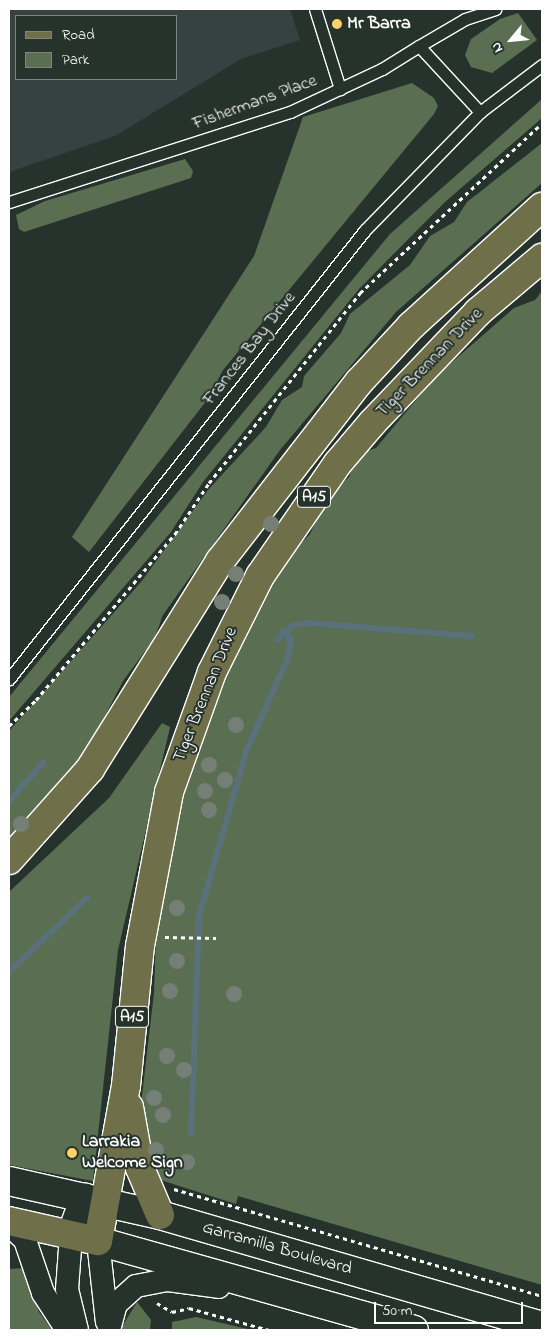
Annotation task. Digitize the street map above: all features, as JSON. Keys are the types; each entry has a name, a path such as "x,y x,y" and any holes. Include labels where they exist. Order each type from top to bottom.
{"main road":[{"name":"Tiger Brennan Drive","path":"9,860 90,769 220,561 359,382 431,307 542,207"},
{"name":"Tiger Brennan Drive","path":"98,1241 94,1200 126,1086 142,936 175,770 212,672 260,576 338,463 373,422 478,312 542,258"},
{"path":"126,1086 140,1168 160,1215"},
{"path":"9,1221 98,1241"}],"street":[{"name":"Garramilla Boulevard","path":"9,1181 160,1215 542,1326"},
{"path":"77,1330 67,1289 71,1235 94,1200"},
{"path":"9,1225 24,1240 43,1293 67,1330"},
{"path":"109,1330 98,1241 414,1330"},
{"path":"109,1330 121,1297 136,1286 168,1280 201,1282 306,1312 388,1322"}],"lane":[{"path":"314,9 340,90"},
{"name":"Fishermans Place","path":"9,202 234,131 340,90 465,19 495,9"},
{"path":"419,46 480,112"},
{"name":"Frances Bay Drive","path":"9,679 364,230 480,112 542,65"}],"path":[{"path":"9,726 36,700 175,534 209,483 360,293 542,124"},
{"path":"142,936 216,938"},
{"path":"174,1189 542,1296"},
{"path":"157,1303 172,1312 189,1308 269,1330"}],"shaded area":[{"path":"9,9 290,9 300,40 241,59 115,136 9,172"}],"green space":[{"path":"518,13 537,40 492,73 471,67 465,55 471,39 500,19"},
{"path":"412,83 434,98 438,106 434,114 223,370 207,400 89,552 72,537 254,256 303,117"},
{"path":"542,99 542,118 445,202 359,289 203,482 171,532 9,721 9,697 390,234"},
{"path":"542,143 542,183 396,312 280,450 163,615 154,639 123,681 82,760 9,842 9,731 141,582 208,490 266,427 282,400 302,387 304,376 341,333 350,314 410,265 430,236 454,222 467,202"},
{"path":"185,159 193,171 191,178 24,232 19,229 16,215 45,201"},
{"path":"542,291 542,1285 238,1196 236,1204 151,1177 140,1113 154,993 157,908 181,794 202,727 247,625 282,563 310,534 328,496 349,477 358,454 376,448 436,376 514,308 535,300"},
{"path":"162,723 170,727 118,950 93,1181 9,1165 9,892 109,798"},
{"path":"24,1268 39,1312 52,1330 9,1330 9,1269"},
{"path":"137,1302 151,1320 150,1330 120,1330"},
{"path":"196,1317 252,1330 172,1330 172,1322"}],"waterway":[{"path":"277,640 293,625 310,623 471,636"},
{"path":"191,1133 199,916 246,752 287,660 291,640 283,631"},
{"path":"9,801 44,762"},
{"path":"9,972 87,898"}],"place":[{"name":"Mr Barra","path":"337,24"},
{"name":"Larrakia Welcome Sign","path":"72,1153"}]}
